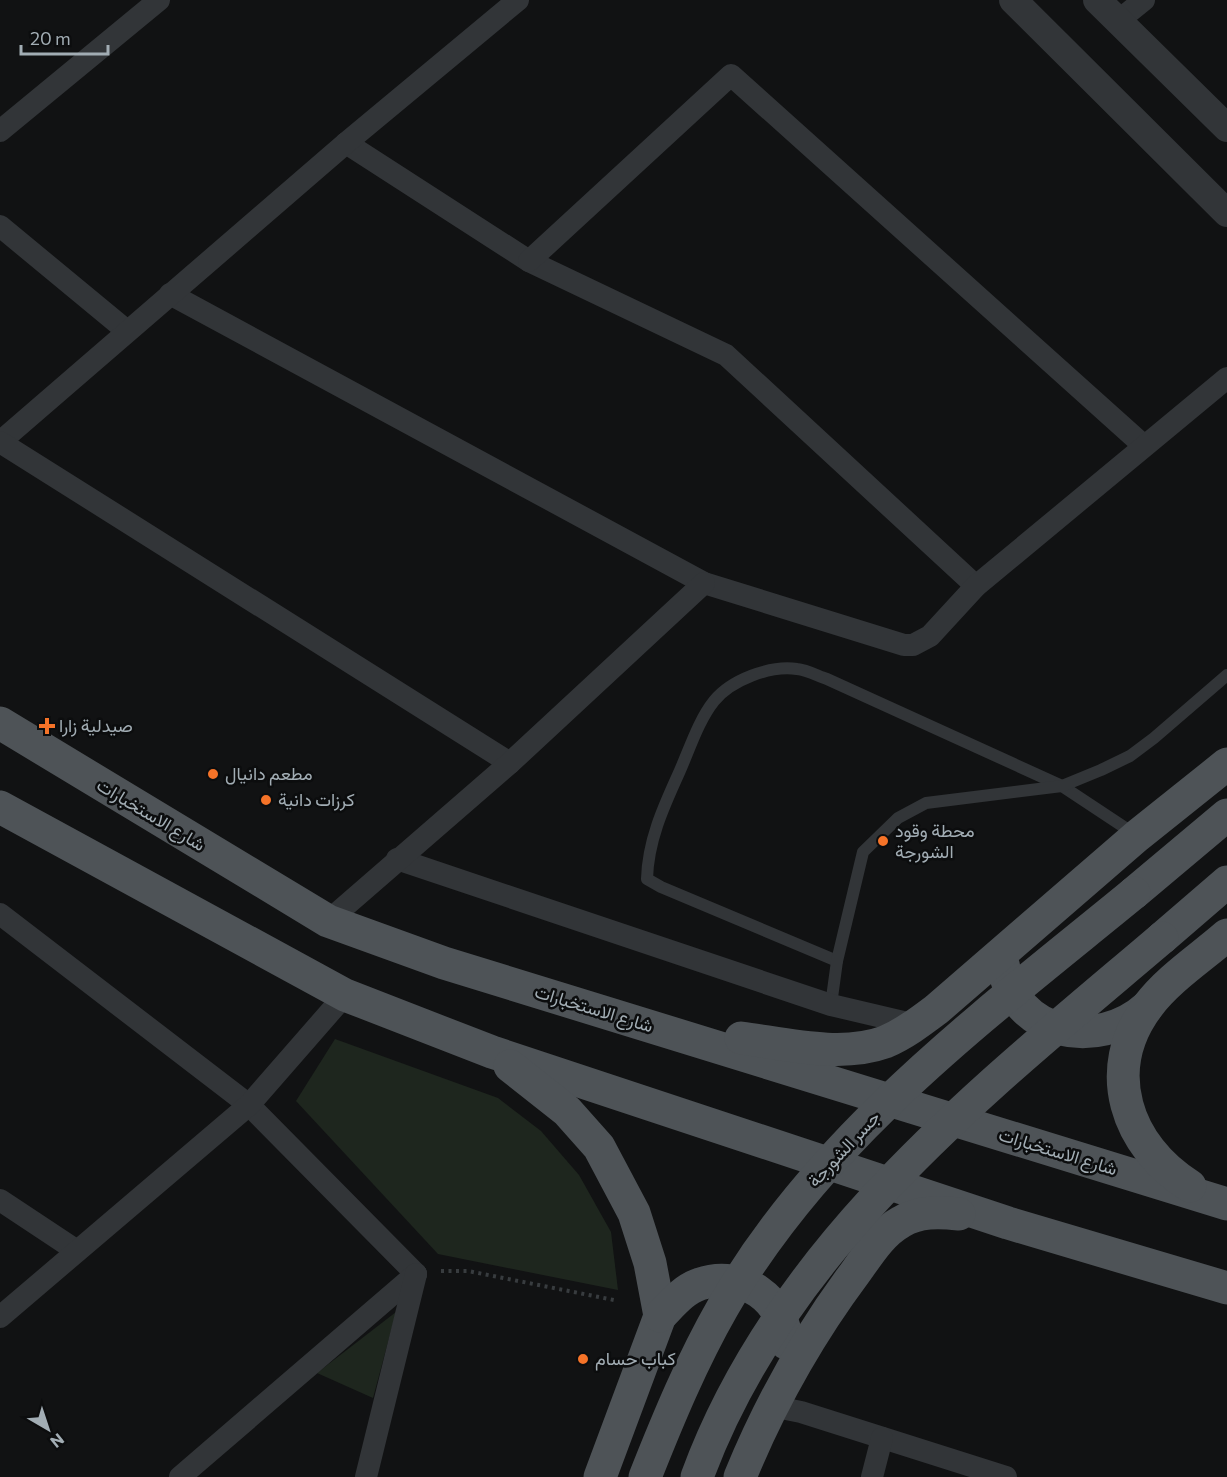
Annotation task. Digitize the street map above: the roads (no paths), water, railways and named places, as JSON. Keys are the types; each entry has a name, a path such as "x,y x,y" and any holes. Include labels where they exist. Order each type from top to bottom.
{"main road":[{"name":"شارع الاستخبارات","path":"0,723 328,921 444,963 1227,1204"},
{"path":"651,1026 833,1048 856,1048 884,1042 916,1025 1002,954 1137,836 1227,764"},
{"path":"0,807 345,994 492,1052 1008,1222 1227,1288"},
{"name":"جسر الشورجة","path":"645,1477 680,1391 723,1307 778,1224 812,1184 911,1080 961,1034 1227,815"},
{"path":"697,1477 733,1393 780,1316 845,1230 916,1156 1010,1068 1227,882"},
{"path":"1002,954 1004,970 1018,1000 1030,1013 1059,1029 1074,1033 1107,1031 1123,1025 1149,1005 1227,935"},
{"path":"1149,1005 1131,1036 1126,1053 1123,1082 1127,1109 1151,1153 1172,1175 1208,1197 1227,1204"},
{"path":"492,1052 567,1110 599,1147 634,1213 650,1263 660,1316"},
{"path":"740,1477 771,1406 840,1293 873,1248 900,1222 914,1215 944,1213 1008,1222"},
{"path":"600,1477 660,1316 687,1291 700,1284 730,1280 758,1290 778,1312 786,1340 785,1355 771,1406"}],"street":[{"path":"0,131 159,0"},
{"path":"510,763 0,442 346,143 518,0"},
{"path":"1013,0 1227,213"},
{"path":"1097,0 1227,128"},
{"path":"1118,21 1144,0"},
{"path":"529,261 731,75 1143,445"},
{"path":"346,143 529,261 726,356 976,586"},
{"path":"0,226 127,331"},
{"path":"170,294 704,583 904,645 913,645 930,636 976,586 1143,445 1227,378"},
{"path":"328,921 510,763 704,583"},
{"path":"397,859 831,1005 916,1025"},
{"path":"0,914 249,1105 425,1273"},
{"path":"0,1317 249,1105 345,994"},
{"path":"0,1200 77,1251"},
{"path":"180,1477 425,1273"},
{"path":"366,1477 425,1273"},
{"path":"771,1406 1006,1477"},
{"path":"872,1477 882,1438"}],"lane":[{"path":"837,961 647,879 651,842 675,781 714,701 732,685 771,671 797,669 827,679 1062,786 1137,836"},
{"path":"831,1005 837,961 863,852 898,818 926,803 1062,786 1130,756 1227,675"}],"place":[{"name":"صيدلية زارا","path":"47,726"},
{"name":"مطعم دانيال","path":"213,774"},
{"name":"كرزات دانية","path":"266,800"},
{"name":"محطة وقود الشورجة","path":"883,841"},
{"name":"كباب حسام","path":"583,1359"}]}
